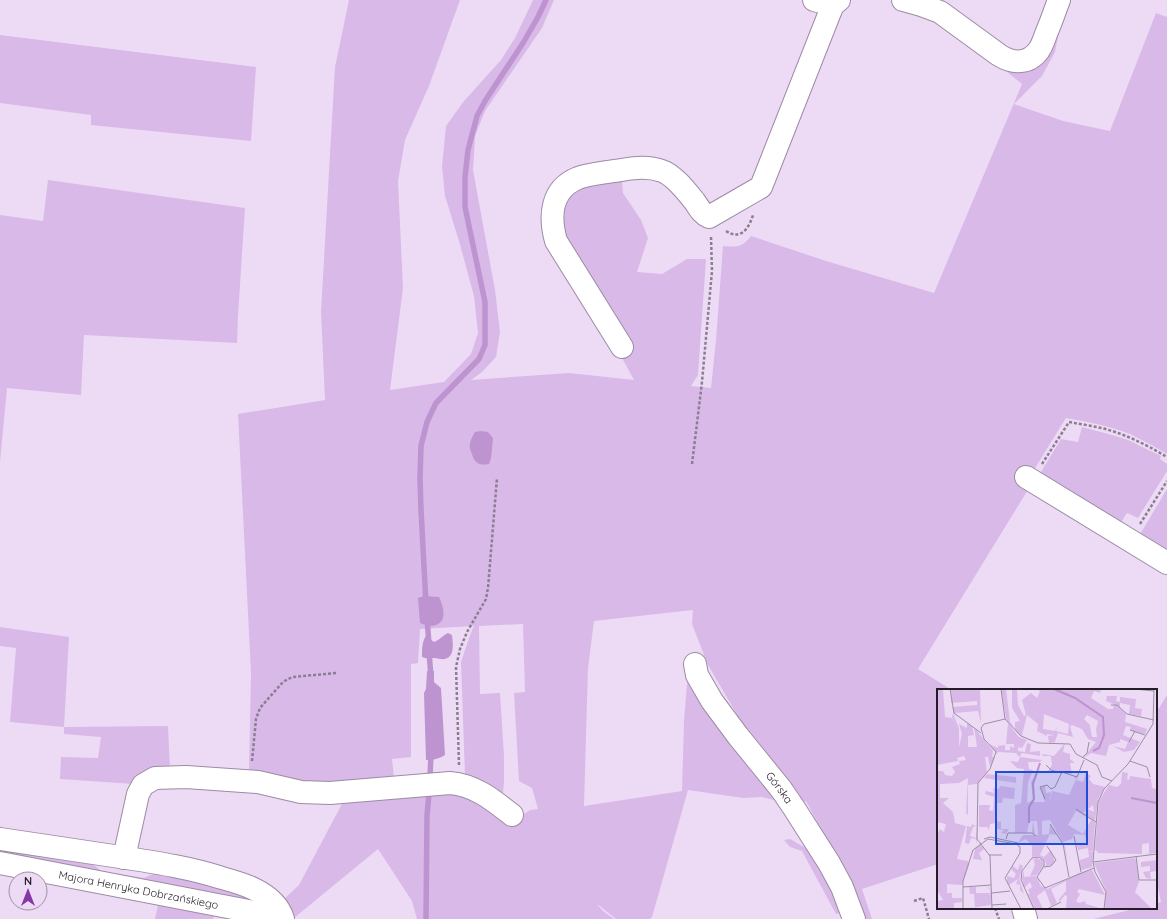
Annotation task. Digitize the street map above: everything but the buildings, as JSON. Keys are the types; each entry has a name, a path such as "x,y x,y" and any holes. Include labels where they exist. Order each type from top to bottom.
{"street":[{"path":"903,0 921,4 940,12 1000,56 1009,60 1020,62 1033,56 1039,49 1059,0"},
{"path":"622,347 556,240 552,219 557,196 569,183 579,178 633,168 649,167 666,172 682,186 702,213 709,217 761,187 829,2"},
{"path":"1029,478 1167,563"},
{"name":"Górska","path":"695,664 697,675 709,697 794,808 829,864 842,887 854,919"},
{"path":"124,858 138,794 143,785 155,778 186,777 250,781 301,792 314,793 330,793 450,782 460,783 471,787 492,799 512,815"},
{"path":"0,839 196,870 247,886 264,895 279,910 283,919"},
{"name":"Majora Henryka Dobrzańskiego","path":"0,863 259,912 276,919"},
{"path":"1023,909 1026,919"}],"path":[{"path":"692,464 702,382 712,271 712,242 709,217"},
{"path":"1029,478 1069,422 1118,433 1167,456"},
{"path":"460,783 456,668 460,649 486,599 497,478"},
{"path":"1130,540 1167,481"},
{"path":"250,781 256,719 260,708 283,682 288,679 336,673"},
{"path":"914,901 923,898 930,919"},
{"path":"995,909 999,919"}],"shaded area":[{"path":"349,0 460,0 429,86 405,140 398,181 403,288 390,390 444,382 471,354 478,333 474,296 445,196 442,166 446,126 464,101 501,60 515,38 533,0 554,0 542,28 485,111 475,136 473,170 495,290 500,332 496,357 482,372 471,380 569,373 634,380 561,233 560,208 580,183 622,181 623,193 641,220 648,238 637,272 662,274 687,259 706,259 698,375 691,386 711,388 723,246 732,247 742,245 751,236 826,261 934,293 1022,84 982,52 1008,66 1061,21 1055,52 1042,76 1014,104 1063,121 1110,131 1156,13 1167,17 1167,454 1122,431 1099,424 1066,418 1032,473 1029,488 918,669 950,689 937,689 937,864 862,889 872,919 864,919 841,866 806,801 799,805 793,795 800,795 739,718 708,665 692,624 693,610 594,621 588,668 584,806 682,791 684,721 688,672 778,801 762,797 743,798 688,790 652,917 650,919 616,919 596,903 603,911 614,919 417,919 412,901 378,849 294,918 281,902 299,885 344,800 453,789 512,822 530,810 538,809 532,788 519,781 514,693 525,692 523,624 479,626 480,694 500,693 504,782 503,793 500,796 465,775 461,662 474,626 420,629 418,663 411,664 411,757 392,759 394,778 331,788 249,772 251,673 238,414 325,400 321,312 335,67"},
{"path":"0,35 256,67 251,141 91,125 91,115 0,103"},
{"path":"48,180 245,208 237,343 84,335 81,395 7,388 0,462 0,215 43,221"},
{"path":"1082,427 1128,440 1161,456 1160,459 1167,464 1167,471 1138,518 1127,513 1118,527 1038,477 1061,439 1078,442"},
{"path":"475,432 488,432 493,438 489,464 483,465 476,462 470,448 470,441"},
{"path":"1167,489 1167,557 1139,536"},
{"path":"424,596 439,597 441,601 444,612 442,620 434,626 420,623 418,598"},
{"path":"0,627 69,637 64,727 10,722 16,648 0,646"},
{"path":"448,633 452,635 453,646 452,653 448,658 422,657 423,643 426,636 434,642"},
{"path":"427,671 434,671 434,682 441,688 445,755 436,759 426,760 424,693 426,689"},
{"path":"1167,695 1167,919 1093,919 1134,909 1157,909 1157,904 1161,902 1157,883 1157,711"},
{"path":"168,726 170,770 134,784 60,779 61,757 98,758 101,737 64,734 64,727"},
{"path":"790,839 811,851 843,912 836,914 802,851 790,847 784,840"},
{"path":"0,844 87,859 101,871 144,878 160,871 233,886 268,907 0,855"},
{"path":"158,905 214,916 213,919 155,919"}],"waterway":[{"path":"426,604 421,510 421,446 427,422 436,403 479,359 485,345 485,302 465,207 465,177 468,150 477,116 485,101 523,43 546,0"},
{"path":"427,618 429,644"},
{"path":"429,652 431,677"},
{"path":"430,776 431,754"},
{"path":"426,919 427,816 429,793"}]}
